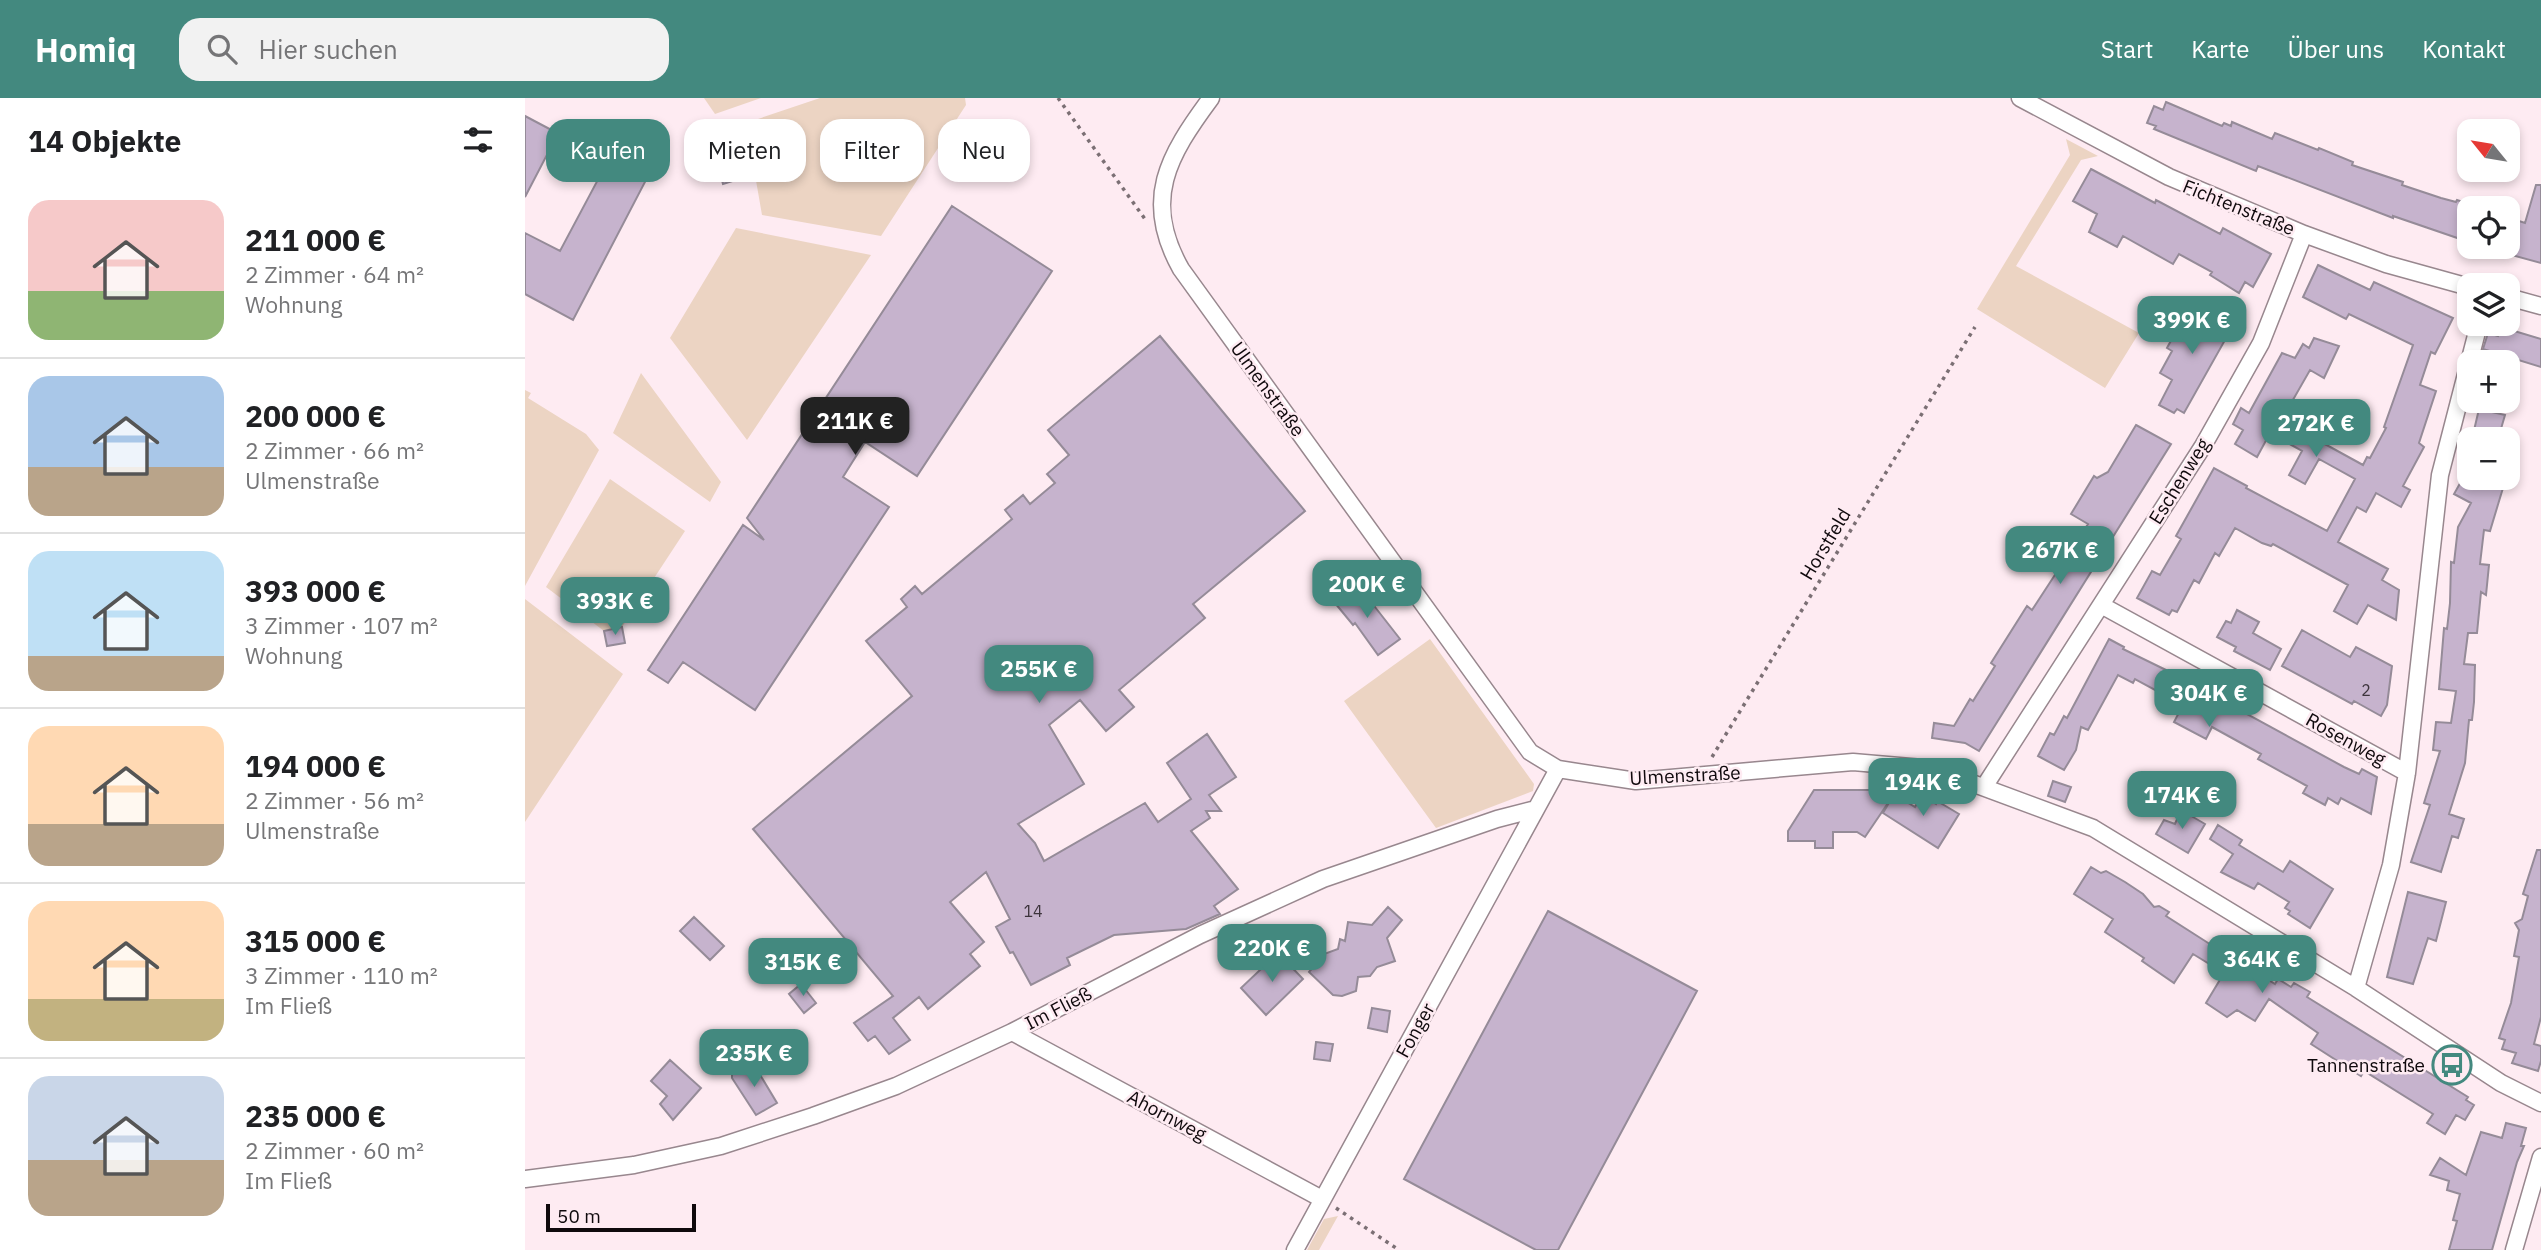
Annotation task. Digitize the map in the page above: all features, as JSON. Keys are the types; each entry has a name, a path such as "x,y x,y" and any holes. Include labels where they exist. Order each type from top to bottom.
{"street":[{"name":"Ulmenstraße","path":"1211,98 1181,144 1163,188 1161,217 1173,254 1181,269 1530,752 1558,769 1636,781 1853,762 1934,769 2093,828 2356,988 2501,1083 2541,1103"},
{"name":"Fichtenstraße","path":"2020,98 2169,177 2386,264 2457,284"},
{"name":"Eschenweg","path":"1984,787 2203,446 2261,343 2304,233"},
{"path":"2520,300 2541,306"},
{"path":"2356,988 2391,865 2407,773 2440,475 2476,336"},
{"name":"Rosenweg","path":"2101,605 2407,773"},
{"path":"1537,810 1558,769"},
{"name":"Im Fließ","path":"525,1179 634,1165 721,1146 896,1086 1012,1032 1200,935 1323,879 1497,819 1537,810"},
{"name":"Fonger","path":"1295,1250 1537,810"},
{"name":"Ahornweg","path":"1012,1032 1322,1199"},
{"path":"2514,1250 2541,1157"}],"path":[{"path":"1058,98 1152,228"},
{"name":"Horstfeld","path":"1700,777 1975,327"},
{"path":"1322,1199 1399,1250"}],"shaded area":[{"path":"704,98 761,98 715,114"},
{"path":"820,98 965,98 966,105 957,119 938,119 938,148 924,170 924,119 820,119 820,182 916,182 881,236 762,215 756,182 806,182 806,119 758,119"},
{"path":"2066,139 2098,156 2081,160 2016,266 2139,333 2105,388 1977,309 2070,155"},
{"path":"736,228 871,255 747,440 670,338"},
{"path":"641,373 721,482 710,502 613,433"},
{"path":"525,390 531,393 528,398 586,434 599,450 525,586"},
{"path":"610,479 685,531 622,627 604,631 546,587"},
{"path":"525,599 623,674 525,822"},
{"path":"1430,639 1534,784 1533,791 1436,828 1344,701"},
{"path":"1338,1216 1319,1250 1307,1250 1324,1219"}],"building":[{"path":"2166,102 2222,126 2224,123 2231,126 2232,122 2272,139 2275,133 2353,162 2352,165 2403,182 2402,185 2441,198 2456,202 2457,200 2457,238 2393,218 2258,166 2256,171 2154,129 2156,126 2147,123 2154,106 2163,110"},
{"path":"525,116 546,127 546,157 525,197"},
{"path":"2091,169 2220,234 2223,228 2271,254 2253,287 2245,282 2239,293 2210,275 2212,272 2179,254 2173,264 2123,236 2117,247 2089,232 2097,214 2073,201"},
{"path":"597,182 645,182 573,320 525,294 525,233 560,251"},
{"path":"2536,185 2541,185 2541,263 2520,257 2520,221 2525,223"},
{"path":"952,206 1052,271 917,476 865,442 843,477 889,507 755,710 683,662 668,683 648,670 743,525 764,540 747,518"},
{"path":"2318,265 2370,290 2374,282 2453,318 2435,354 2431,352 2420,385 2436,391 2419,443 2424,447 2403,486 2410,490 2401,507 2376,493 2366,512 2357,507 2338,542 2388,569 2382,580 2399,590 2396,620 2368,605 2357,624 2334,611 2348,585 2273,544 2271,546 2262,543 2235,528 2219,556 2215,553 2199,583 2194,580 2177,612 2172,610 2169,615 2137,598 2152,571 2160,575 2181,539 2176,536 2214,468 2327,531 2355,479 2319,459 2305,484 2289,475 2302,451 2270,433 2257,457 2235,444 2243,430 2233,424 2241,408 2249,413 2282,353 2295,358 2303,344 2309,348 2314,338 2339,346 2324,378 2310,370 2286,412 2316,429 2312,437 2363,465 2367,457 2370,458 2386,428 2384,427 2413,345 2349,314 2346,319 2303,297"},
{"path":"2200,306 2234,324 2184,413 2177,409 2174,413 2159,405 2172,380 2160,373 2172,351 2167,348 2189,308 2197,312"},
{"path":"2520,333 2541,339 2541,367 2520,360 2520,350 2483,349 2487,336 2520,336"},
{"path":"1160,336 1305,511 1193,604 1205,618 1119,690 1134,707 1106,731 1080,700 1049,725 1084,784 1018,824 1035,843 1044,861 1145,803 1158,822 1191,799 1167,763 1207,734 1236,777 1209,795 1221,811 1206,811 1210,818 1191,831 1238,889 1214,906 1220,914 1186,929 1114,935 1067,958 1070,965 1031,985 996,927 1010,919 986,872 950,902 984,942 970,954 980,966 928,1009 919,997 893,1018 910,1040 889,1054 875,1036 868,1041 854,1023 893,996 753,829 912,696 866,641 907,607 901,599 915,586 922,594 1012,519 1005,510 1023,495 1030,504 1055,483 1047,474 1069,455 1048,430"},
{"path":"2478,413 2505,415 2502,427 2475,427"},
{"path":"2136,425 2171,444 1979,751 1965,743 1932,738 1934,723 1954,726 1970,699 1973,701 1995,666 1991,663 2027,606 2032,610 2088,524 2071,514 2094,476 2097,478 2108,472"},
{"path":"2457,489 2502,490 2490,531 2484,530 2480,564 2489,565 2486,595 2481,592 2477,633 2468,633 2464,664 2475,665 2474,702 2472,720 2469,720 2465,763 2449,814 2464,819 2458,838 2452,836 2441,872 2411,862 2430,805 2424,803 2440,751 2433,750 2436,722 2451,723 2456,691 2439,689 2444,628 2447,629 2450,603 2451,562 2454,563 2458,527 2471,503 2454,494"},
{"path":"1357,584 1400,639 1378,655 1355,623 1353,625 1335,603"},
{"path":"2237,610 2259,622 2253,633 2281,649 2270,670 2234,651 2236,647 2217,637 2226,621 2231,623"},
{"path":"622,627 625,643 607,646 604,631"},
{"path":"2302,630 2350,657 2356,647 2392,666 2387,705 2381,716 2354,701 2352,704 2282,666"},
{"path":"2109,639 2344,767 2359,774 2362,769 2377,777 2371,814 2341,798 2338,804 2328,798 2325,805 2303,793 2307,786 2258,759 2261,754 2212,727 2206,739 2174,722 2183,705 2135,679 2133,683 2118,675 2088,730 2081,727 2076,750 2064,770 2038,756 2050,733 2054,735 2064,716 2067,718"},
{"path":"2053,781 2071,787 2065,802 2048,796"},
{"path":"1814,790 1874,790 1890,800 1865,837 1857,832 1833,832 1833,848 1815,848 1815,841 1788,841 1788,831"},
{"path":"1894,794 1915,807 1922,795 1959,814 1938,848 1883,813"},
{"path":"2181,810 2205,824 2188,853 2156,834 2164,820 2175,824"},
{"path":"2218,825 2242,840 2239,845 2283,872 2290,861 2333,889 2310,928 2288,914 2290,911 2285,908 2289,902 2258,883 2254,889 2221,872 2233,854 2210,839"},
{"path":"2537,850 2541,850 2541,1017 2534,1044 2541,1046 2538,1071 2512,1063 2516,1053 2502,1049 2505,1040 2499,1038 2511,1003 2519,957 2514,956 2519,930 2515,923 2522,919 2528,896 2523,894"},
{"path":"2091,867 2101,873 2106,871 2125,882 2143,894 2154,907 2159,906 2169,912 2166,916 2216,948 2220,942 2241,955 2238,960 2275,984 2278,979 2291,987 2294,983 2310,992 2307,997 2468,1097 2466,1100 2474,1105 2465,1120 2456,1115 2445,1134 2427,1123 2433,1114 2364,1071 2361,1076 2311,1044 2318,1033 2269,999 2255,1021 2237,1010 2227,1017 2206,1003 2224,973 2193,954 2174,983 2142,961 2144,958 2105,932 2113,919 2074,894"},
{"path":"2408,892 2446,902 2436,941 2428,938 2413,984 2387,977"},
{"path":"1388,907 1402,920 1387,938 1395,961 1377,967 1370,976 1358,977 1356,991 1342,996 1333,995 1309,972 1324,954 1338,949 1340,939 1345,941 1348,922 1372,925"},
{"path":"1548,911 1697,991 1558,1250 1536,1250 1404,1179"},
{"path":"694,917 724,946 710,960 680,931"},
{"path":"1278,953 1303,979 1266,1015 1241,988"},
{"path":"801,984 816,1003 804,1013 789,994"},
{"path":"1372,1008 1390,1011 1387,1032 1368,1028"},
{"path":"1316,1042 1333,1044 1330,1061 1314,1059"},
{"path":"670,1060 701,1088 673,1120 660,1104 667,1096 651,1081"},
{"path":"744,1064 750,1073 756,1068 777,1103 756,1115 732,1078 732,1072"},
{"path":"2506,1123 2526,1128 2521,1146 2524,1146 2492,1250 2449,1250 2457,1221 2453,1220 2460,1194 2447,1190 2449,1181 2430,1175 2440,1158 2466,1175 2481,1132 2502,1138"}],"place":[{"name":"Tannenstraße","path":"2452,1065"}]}
